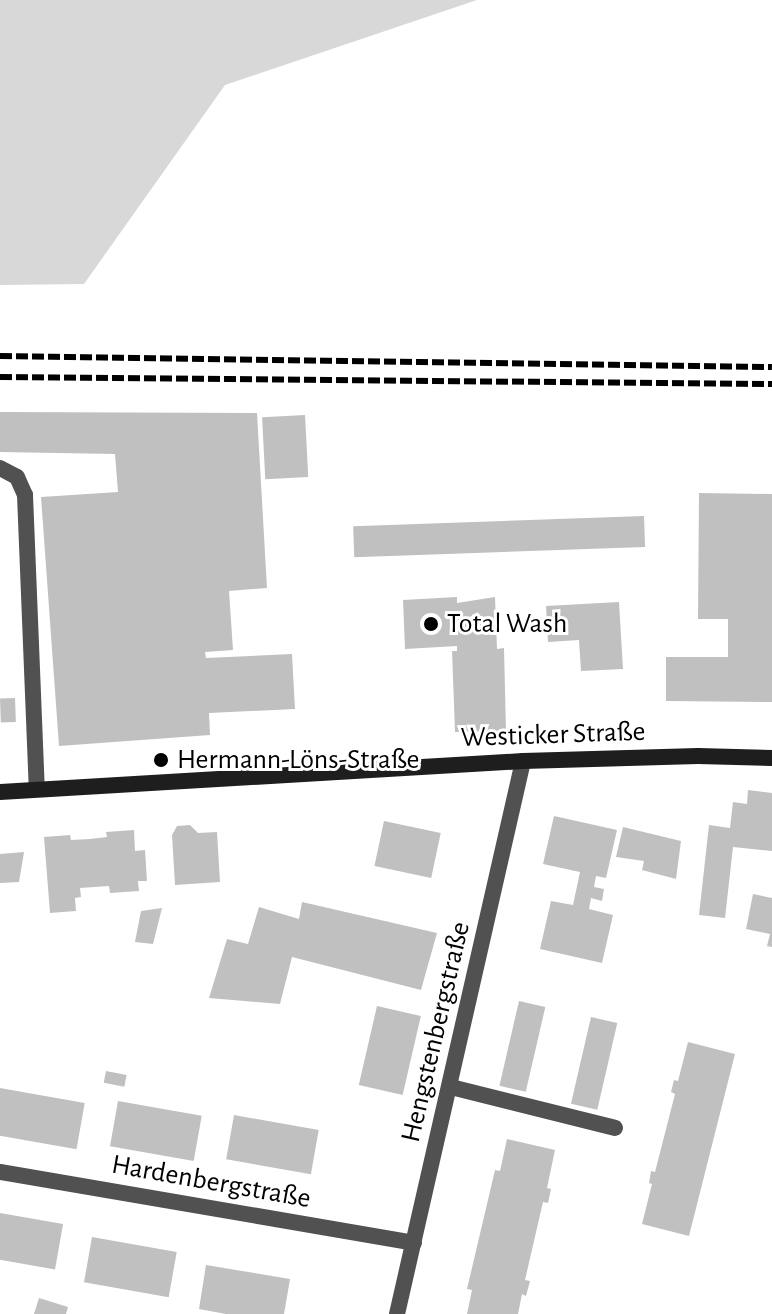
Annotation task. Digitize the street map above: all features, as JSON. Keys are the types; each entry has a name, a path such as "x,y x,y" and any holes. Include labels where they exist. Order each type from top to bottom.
{"main road":[{"name":"Westicker Straße","path":"0,792 523,761 698,756 772,758"}],"street":[{"path":"0,468 17,477 25,495 37,789"},
{"name":"Hengstenbergstraße","path":"397,1314 523,761"},
{"path":"451,1087 615,1128"},
{"name":"Hardenbergstraße","path":"0,1172 414,1243"}],"shaded area":[{"path":"0,0 477,0 225,85 84,284 0,285"}],"building":[{"path":"0,412 257,413 267,588 229,591 233,650 205,652 206,658 292,654 295,709 209,713 210,735 59,746 41,497 118,492 115,454 0,452"},
{"path":"305,415 308,477 265,479 262,417"},
{"path":"699,493 772,494 772,702 666,701 666,657 728,657 728,619 698,619"},
{"path":"644,516 645,547 354,557 353,526"},
{"path":"457,597 457,603 495,597 497,649 504,648 506,731 455,732 452,651 457,651 457,646 405,649 403,600"},
{"path":"619,602 623,669 581,671 579,640 548,642 546,606"},
{"path":"15,698 16,722 1,723 0,699"},
{"path":"748,790 772,793 772,851 733,847 725,918 699,915 709,825 730,828 733,802 747,804"},
{"path":"554,816 617,830 606,878 596,876 594,887 604,889 602,901 591,898 589,909 613,915 602,963 540,949 551,901 573,905 580,872 543,864"},
{"path":"384,821 441,833 431,878 374,866"},
{"path":"190,825 198,833 217,832 220,882 175,885 172,835 177,826"},
{"path":"623,827 681,841 676,879 642,870 644,861 616,857"},
{"path":"134,830 135,851 145,850 147,881 138,881 139,891 110,893 109,886 80,888 81,897 75,898 76,911 50,913 44,837 70,835 71,840 90,839 107,837 106,832"},
{"path":"24,852 19,882 0,883 0,854"},
{"path":"753,894 772,898 772,947 767,946 770,934 746,929"},
{"path":"302,902 437,933 421,990 292,957 280,1004 209,998 227,939 248,944 259,907 299,919"},
{"path":"162,908 153,944 135,942 141,911"},
{"path":"519,1001 545,1007 526,1092 499,1086"},
{"path":"377,1006 421,1016 403,1095 359,1085"},
{"path":"591,1017 617,1023 597,1110 571,1104"},
{"path":"688,1042 735,1054 689,1236 642,1224 652,1184 649,1183 651,1171 655,1172 675,1094 671,1092 674,1080 678,1081"},
{"path":"106,1071 127,1075 124,1087 104,1083"},
{"path":"0,1088 85,1103 77,1149 0,1136"},
{"path":"118,1101 202,1116 194,1161 110,1146"},
{"path":"234,1115 319,1130 311,1174 226,1159"},
{"path":"507,1139 555,1150 547,1188 551,1189 548,1203 543,1202 525,1280 530,1281 526,1296 522,1294 518,1314 467,1314 472,1290 467,1289 495,1170 500,1171"},
{"path":"0,1213 63,1224 55,1269 0,1260"},
{"path":"92,1237 177,1252 169,1297 84,1282"},
{"path":"206,1265 290,1279 284,1314 226,1314 199,1309"},
{"path":"39,1298 68,1307 66,1314 34,1314"}],"railway":[{"path":"0,356 772,367"},
{"path":"0,377 772,384"}],"place":[{"name":"Total Wash","path":"431,624"},
{"name":"Hermann-Löns-Straße","path":"161,760"}]}
